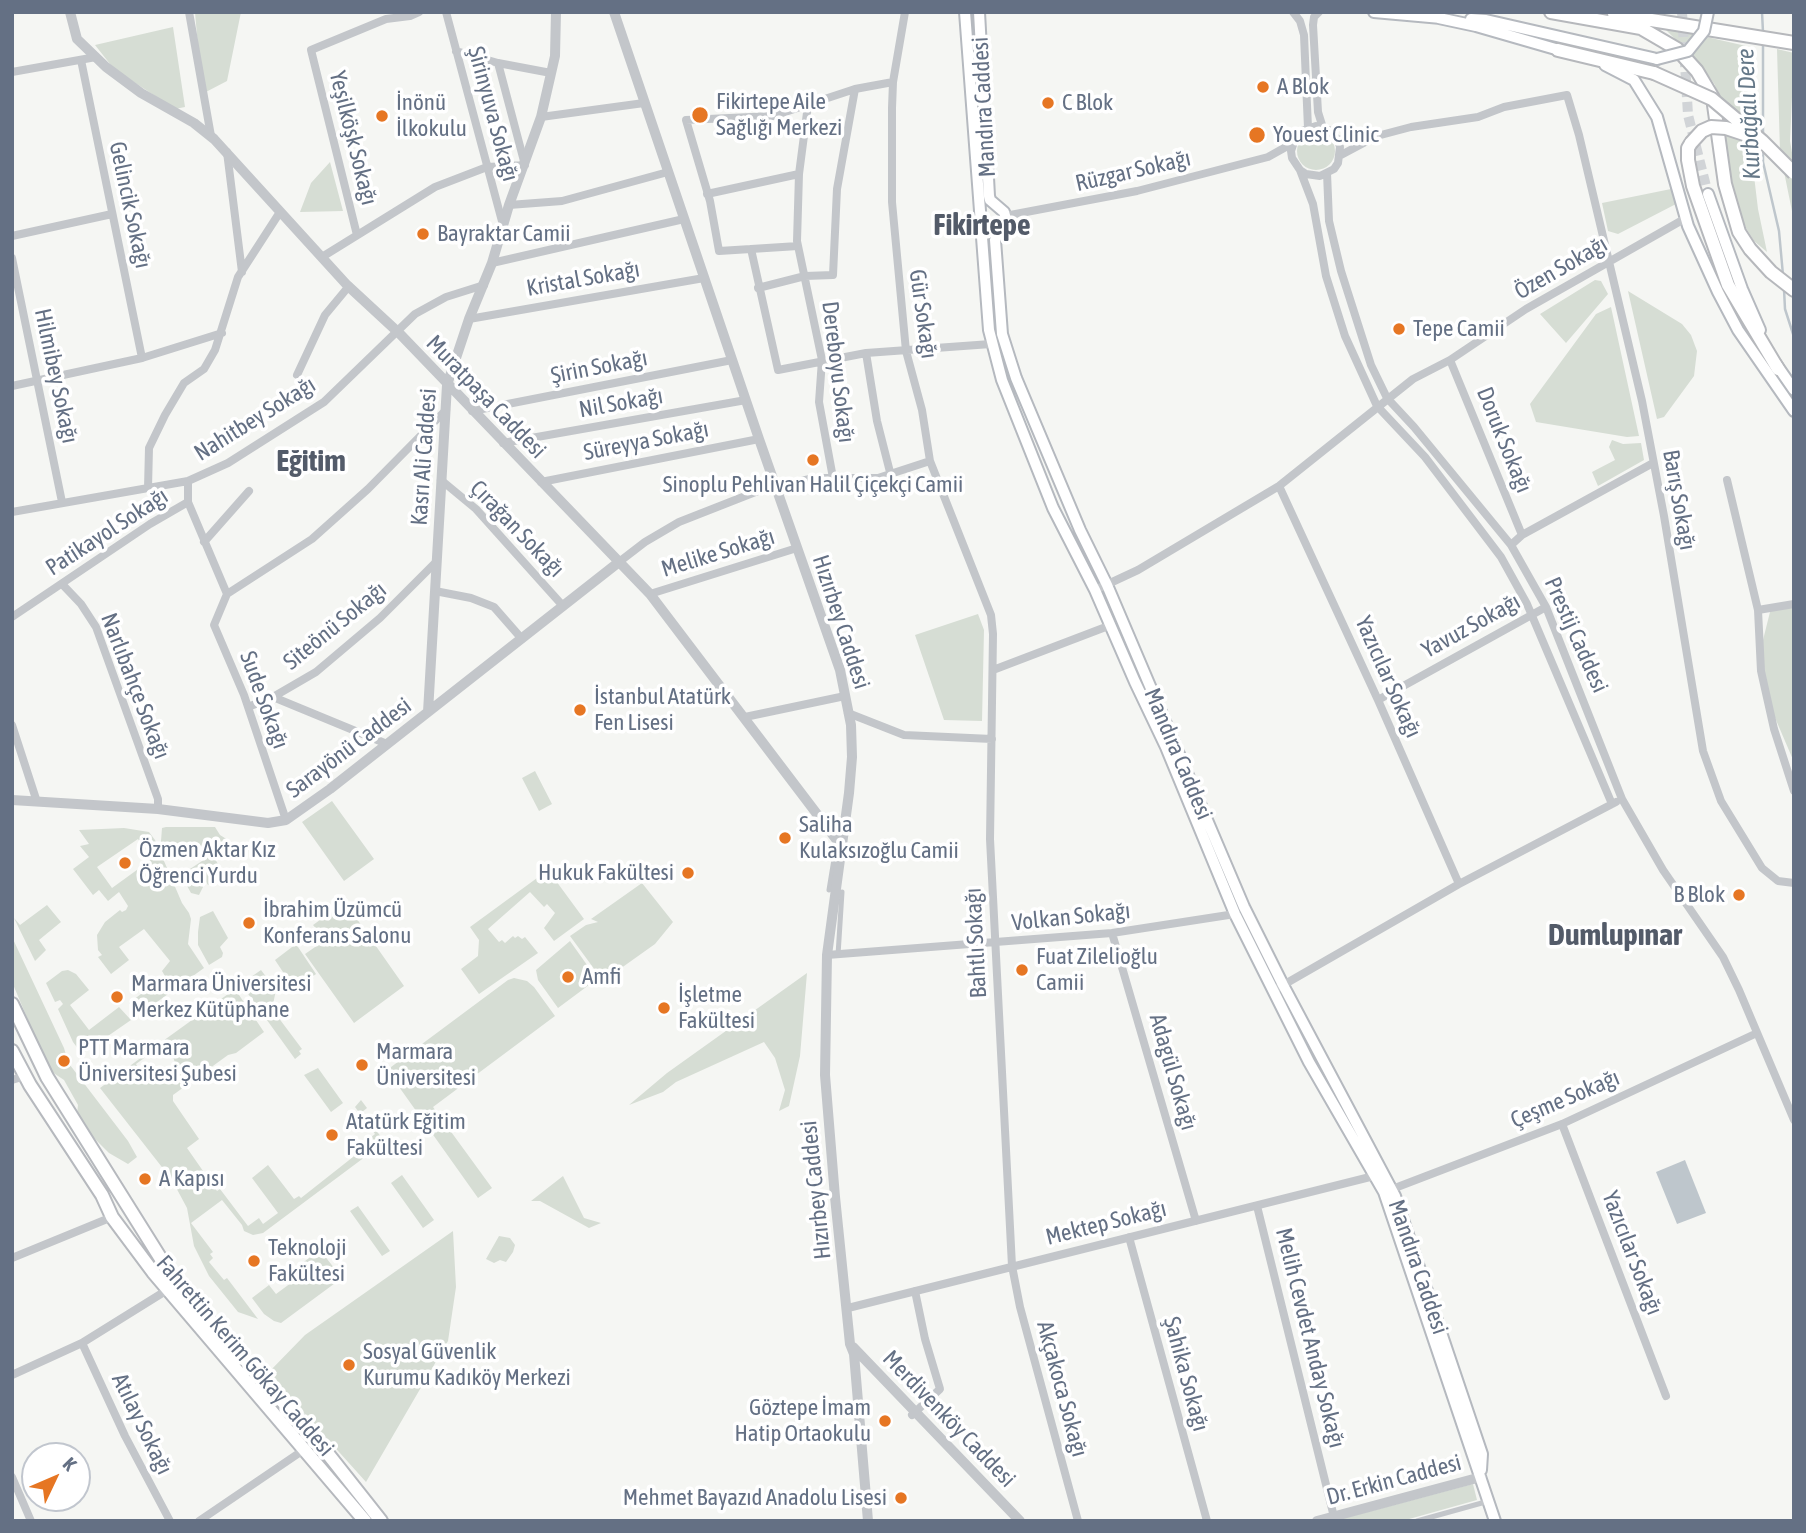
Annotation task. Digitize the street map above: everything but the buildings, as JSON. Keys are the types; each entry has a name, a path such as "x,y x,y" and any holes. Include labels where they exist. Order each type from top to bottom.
{"main road":[{"name":"Mandıra Caddesi","path":"965,12 991,344 1026,446 1053,509 1096,590 1166,747 1235,914 1388,1191 1482,1454 1481,1477 1495,1521"},
{"name":"Mandıra Caddesi","path":"979,12 989,196 1001,211 1005,223 995,240 1002,334 1016,378 1080,530 1107,585 1309,1062 1374,1176 1388,1191"},
{"path":"1374,12 1486,20 1657,59 1688,51 1704,31 1708,12"},
{"path":"1551,12 1641,28 1678,49 1697,71 1713,99 1721,162 1739,232 1750,249 1794,290"},
{"path":"1600,12 1789,42"},
{"path":"1434,17 1476,26 1558,50 1611,67 1634,80 1657,117 1686,218 1738,330 1794,411"},
{"path":"1558,50 1654,73 1712,99 1762,141 1794,173"},
{"path":"1762,141 1742,132 1711,127 1702,131 1691,143 1688,160 1693,186 1728,285 1778,369 1794,390"},
{"path":"1708,194 1742,289 1778,369"},
{"path":"1000,229 990,231 981,221 986,208 1001,211"},
{"name":"Fahrettin Kerim Gökay Caddesi","path":"12,1004 47,1077 172,1287 317,1440 382,1521"},
{"name":"Fahrettin Kerim Gökay Caddesi","path":"12,1051 18,1078 102,1195 112,1217 365,1521"}],"street":[{"name":"Muratpaşa Caddesi","path":"70,12 77,39 141,93 211,136 321,257 650,594 839,844"},
{"path":"189,12 211,136"},
{"name":"Yeşilköşk Sokağı","path":"357,235 312,50 386,19 419,12"},
{"name":"Şirinyuva Sokağı","path":"446,12 503,225"},
{"name":"Kasrı Ali Caddesi","path":"428,712 447,386 541,117 555,56 556,12"},
{"name":"Hızırbey Caddesi","path":"614,12 840,670 848,713 852,757 827,956 825,1075 868,1521"},
{"name":"Gür Sokağı","path":"905,12 893,82 892,202 906,351 922,410 930,461"},
{"path":"1293,12 1300,21 1304,35 1308,128"},
{"path":"1319,12 1312,24 1318,112 1323,128"},
{"path":"456,51 498,63 551,73"},
{"path":"12,72 96,57"},
{"name":"Gelincik Sokağı","path":"81,60 142,358"},
{"path":"321,257 435,187 487,167 525,164 498,63"},
{"path":"798,246 719,251 707,194 686,120 773,116 855,89 893,82"},
{"path":"758,288 806,275 834,275 837,189 855,89"},
{"name":"Barış Sokağı","path":"1377,135 1478,117 1504,107 1566,95 1579,135 1636,375 1664,516 1703,751 1721,801 1762,868 1778,881 1794,883"},
{"path":"541,117 644,103"},
{"name":"Dereboyu Sokağı","path":"808,105 799,174 798,246 822,360 819,402 833,478"},
{"path":"192,122 206,110"},
{"path":"1268,158 1292,158 1296,136 1308,128 1329,130 1338,140 1338,163 1327,173 1313,176 1300,170"},
{"path":"1338,140 1377,135"},
{"path":"1340,155 1377,135"},
{"path":"1268,158 1293,143"},
{"path":"227,152 242,272"},
{"name":"Rüzgar Sokağı","path":"1001,211 1134,192 1268,158"},
{"name":"Prestij Caddesi","path":"1292,158 1300,170 1313,204 1326,276 1345,336 1377,406 1424,457 1501,557 1532,615 1612,804"},
{"path":"509,205 562,201 668,172"},
{"name":"Prestij Caddesi","path":"1327,173 1329,221 1341,271 1371,365 1387,398 1511,545 1546,607 1622,799 1657,862 1723,957 1794,1120"},
{"path":"707,194 799,174"},
{"name":"Patikayol Sokağı","path":"148,488 149,448 164,415 184,383 204,369 222,333 242,272 279,212"},
{"path":"12,236 112,214"},
{"name":"Özen Sokağı","path":"1096,590 1161,557 1279,486 1413,379 1450,360 1526,309 1686,218"},
{"path":"492,263 684,219"},
{"path":"751,249 778,370 866,353 991,344"},
{"name":"Hilmibey Sokağı","path":"12,258 62,502"},
{"name":"Kristal Sokağı","path":"469,319 704,278"},
{"name":"Nahitbey Sokağı","path":"12,512 188,481 228,463 324,402 415,314 446,297 484,285"},
{"path":"297,375 325,315 349,286"},
{"path":"12,386 142,358 222,333"},
{"path":"866,353 877,421 891,476"},
{"name":"Şirin Sokağı","path":"472,411 732,360"},
{"name":"Doruk Sokağı","path":"1450,360 1522,535"},
{"name":"Nil Sokağı","path":"503,443 746,400"},
{"path":"188,481 187,502 227,594 312,539 369,489 446,410"},
{"name":"Süreyya Sokağı","path":"541,482 759,439"},
{"path":"619,562 645,542 679,522 736,499 814,478 891,476 930,461"},
{"name":"Bahtlı Sokağı","path":"930,461 991,614 993,670 990,839 1012,1266"},
{"path":"1511,545 1522,535 1653,463"},
{"name":"Çırağan Sokağı","path":"442,480 477,509 563,606"},
{"path":"1727,480 1758,610 1761,671 1774,729 1794,791"},
{"name":"Yazıcılar Sokağı","path":"1279,486 1378,699 1459,884"},
{"path":"204,542 249,491"},
{"name":"Patikayol Sokağı","path":"12,617 187,502"},
{"name":"Melike Sokağı","path":"650,594 797,548"},
{"name":"Siteönü Sokağı","path":"248,707 316,672 380,618 437,561"},
{"name":"Sarayönü Caddesi","path":"12,800 158,809 268,823 286,820 619,562"},
{"name":"Narlıbahçe Sokağı","path":"62,584 81,604 96,627 158,799 158,809"},
{"path":"435,591 471,598 494,607 522,639"},
{"name":"Sude Sokağı","path":"227,594 214,625 248,707 286,820"},
{"path":"1758,610 1794,604"},
{"name":"Yavuz Sokağı","path":"1378,699 1546,607"},
{"path":"993,670 1111,625"},
{"path":"273,696 387,744"},
{"path":"745,717 845,696"},
{"path":"848,713 904,735 992,739"},
{"path":"12,725 37,802"},
{"path":"1278,988 1459,884 1622,799"},
{"name":"Hızırbey Caddesi","path":"829,890 839,844"},
{"path":"838,955 842,892"},
{"name":"Volkan Sokağı","path":"827,956 1112,933 1235,914"},
{"name":"Adagül Sokağı","path":"1112,933 1196,1221"},
{"name":"Çeşme Sokağı","path":"1388,1191 1562,1124 1757,1033"},
{"name":"Yazıcılar Sokağı","path":"1562,1124 1666,1396"},
{"name":"Mektep Sokağı","path":"848,1308 1374,1176"},
{"name":"Melih Cevdet Anday Sokağı","path":"1257,1206 1334,1518"},
{"path":"12,1258 112,1217"},
{"name":"Şahika Sokağı","path":"1129,1237 1207,1521"},
{"name":"Akçakoca Sokağı","path":"1012,1266 1020,1307 1077,1521"},
{"path":"12,1375 82,1342 172,1287"},
{"path":"914,1413 940,1389 925,1339 915,1291"},
{"name":"Atılay Sokağı","path":"82,1342 125,1436 170,1521"},
{"path":"852,1349 1011,1521"},
{"name":"Merdivenköy Caddesi","path":"914,1413 1020,1521"},
{"path":"199,1521 305,1450"},
{"path":"12,1477 31,1521"},
{"name":"Dr. Erkin Caddesi","path":"1317,1521 1481,1477"},
{"path":"1417,1521 1489,1501"}],"shaded area":[{"path":"195,12 241,12 227,81 202,94"},
{"path":"173,27 185,107 175,109 114,69 95,45"},
{"path":"1663,27 1746,46 1749,134 1758,209 1767,252 1754,241 1746,228 1731,191 1715,85 1701,65"},
{"path":"1777,49 1794,53 1790,141 1794,164 1794,221 1780,152"},
{"path":"1316,132 1330,137 1335,151 1330,165 1316,170 1302,165 1297,151 1302,137"},
{"path":"330,162 343,211 300,212 311,183"},
{"path":"1671,189 1676,204 1618,234 1608,231 1602,203"},
{"path":"1595,280 1601,281 1608,294 1566,343 1540,314"},
{"path":"1628,291 1682,324 1691,335 1697,351 1694,376 1664,417 1657,419"},
{"path":"1611,307 1639,436 1627,437 1536,422 1530,404 1596,314"},
{"path":"1612,440 1623,444 1641,443 1644,460 1598,486 1592,472 1615,460 1609,447"},
{"path":"1794,605 1794,762 1767,699 1762,644 1771,608"},
{"path":"978,614 984,630 982,721 944,720 915,635"},
{"path":"535,771 552,804 539,811 522,778"},
{"path":"332,801 374,859 344,881 302,822"},
{"path":"215,827 220,835 228,840 211,852 222,871 217,874 219,879 208,885 198,869 194,871 203,887 199,895 191,893 181,875 208,857 199,843 189,849 187,847 172,859 168,858 161,841 162,828"},
{"path":"124,828 149,832 191,919 188,944 204,968 139,1015 129,1003 165,976 162,971 170,961 144,929 119,947 129,960 111,974 98,957 102,955 98,950 97,935 105,922 120,910 126,910 128,906 119,892 108,901 99,890 93,895 73,869 89,857 80,846 89,844 79,830","holes":["138,839 152,859 112,888 97,867"]},
{"path":"548,870 584,919 554,941 544,928 555,913 547,904 544,907 530,892 488,929 499,942 502,940 505,943 513,936 522,939 525,937 538,953 479,994 461,969 478,956 479,940 470,927"},
{"path":"642,883 673,922 655,944 603,981 570,936 586,925 598,922 591,919"},
{"path":"345,902 404,986 354,1023 305,954 318,945 319,932 313,925"},
{"path":"47,905 61,922 39,940 46,950 35,961 14,918 20,925"},
{"path":"213,911 228,938 220,947 222,957 209,965 198,945 198,932 200,917"},
{"path":"12,937 64,1048 66,1055 59,1058 62,1068 70,1065 128,1141 137,1157 128,1164 109,1153 94,1138 77,1114 78,1105 64,1080 52,1072 44,1058 12,982"},
{"path":"570,941 597,979 558,1008 538,980 536,970"},
{"path":"296,944 316,974 301,985 289,981 275,960"},
{"path":"68,970 76,974 89,990 70,1005 89,1030 119,1007 131,1020 82,1054 73,1042 58,1009 63,1004 60,1000 55,1002 46,983 62,971"},
{"path":"261,970 276,990 272,1009 302,1049 295,1059 241,984"},
{"path":"807,973 800,1056 789,1106 779,1111 785,1090 775,1058 764,1042 676,1082 663,1092 629,1105 667,1073"},
{"path":"514,978 527,981 534,987 555,1016 433,1107 492,1188 478,1198 387,1070"},
{"path":"235,989 264,1032 173,1095 173,1101 199,1139 187,1148 217,1191 220,1189 248,1226 259,1218 263,1224 278,1213 252,1178 268,1165 294,1199 299,1196 301,1198 372,1142 370,1138 375,1134 355,1107 361,1100 367,1108 362,1112 385,1142 263,1233 253,1235 244,1231 222,1200 191,1223 213,1252 210,1254 213,1258 209,1262 224,1280 227,1278 258,1319 238,1312 209,1276 194,1246 187,1208 172,1180 100,1088 146,1054 147,1056 136,1064 138,1068 150,1075 174,1076 178,1071 173,1057 164,1045 159,1049 156,1046"},
{"path":"318,1068 343,1103 331,1112 304,1075"},
{"path":"1685,1160 1706,1213 1677,1224 1656,1172"},
{"path":"402,1175 434,1220 423,1228 391,1183"},
{"path":"563,1176 584,1218 601,1223 589,1228 540,1201 531,1201"},
{"path":"358,1206 390,1251 382,1256 350,1211"},
{"path":"453,1231 456,1287 448,1341 366,1482 268,1373 305,1335"},
{"path":"499,1236 510,1238 515,1245 506,1262 500,1260 494,1263 486,1259"},
{"path":"320,1250 342,1278 281,1323 264,1314 252,1298 269,1285 276,1294 295,1280 290,1272"},
{"path":"1473,1484 1477,1500 1402,1521 1341,1519"}],"waterway":[{"name":"Kurbağalı Dere","path":"1762,12 1763,32"},
{"name":"Kurbağalı Dere","path":"1763,42 1763,137"},
{"name":"Kurbağalı Dere","path":"1763,147 1763,162 1779,231 1783,275"},
{"name":"Kurbağalı Dere","path":"1784,289 1785,309 1794,337"}],"tunnel":[{"path":"1682,12 1688,115 1708,194"}],"place":[{"name":"A Blok","path":"1263,87"},
{"name":"C Blok","path":"1048,103"},
{"name":"Fikirtepe Aile Sağlığı Merkezi","path":"700,115"},
{"name":"İnönü İlkokulu","path":"382,116"},
{"name":"Youest Clinic","path":"1257,135"},
{"name":"Bayraktar Camii","path":"423,234"},
{"name":"Tepe Camii","path":"1399,329"},
{"name":"Sinoplu Pehlivan Halil Çiçekçi Camii","path":"813,460"},
{"name":"İstanbul Atatürk Fen Lisesi","path":"580,710"},
{"name":"Saliha Kulaksızoğlu Camii","path":"785,838"},
{"name":"Özmen Aktar Kız Öğrenci Yurdu","path":"125,863"},
{"name":"Hukuk Fakültesi","path":"688,873"},
{"name":"B Blok","path":"1739,895"},
{"name":"İbrahim Üzümcü Konferans Salonu","path":"249,923"},
{"name":"Fuat Zilelioğlu Camii","path":"1022,970"},
{"name":"Amfi","path":"568,977"},
{"name":"Marmara Üniversitesi Merkez Kütüphane","path":"117,997"},
{"name":"İşletme Fakültesi","path":"664,1008"},
{"name":"PTT Marmara Üniversitesi Şubesi","path":"64,1061"},
{"name":"Marmara Üniversitesi","path":"362,1065"},
{"name":"Atatürk Eğitim Fakültesi","path":"332,1135"},
{"name":"A Kapısı","path":"145,1179"},
{"name":"Teknoloji Fakültesi","path":"254,1261"},
{"name":"Sosyal Güvenlik Kurumu Kadıköy Merkezi","path":"349,1365"},
{"name":"Göztepe İmam Hatip Ortaokulu","path":"885,1421"},
{"name":"Mehmet Bayazıd Anadolu Lisesi","path":"901,1498"}],"district":[{"name":"Fikirtepe","path":"982,226"},
{"name":"Eğitim","path":"311,462"},
{"name":"Dumlupınar","path":"1615,936"}]}
